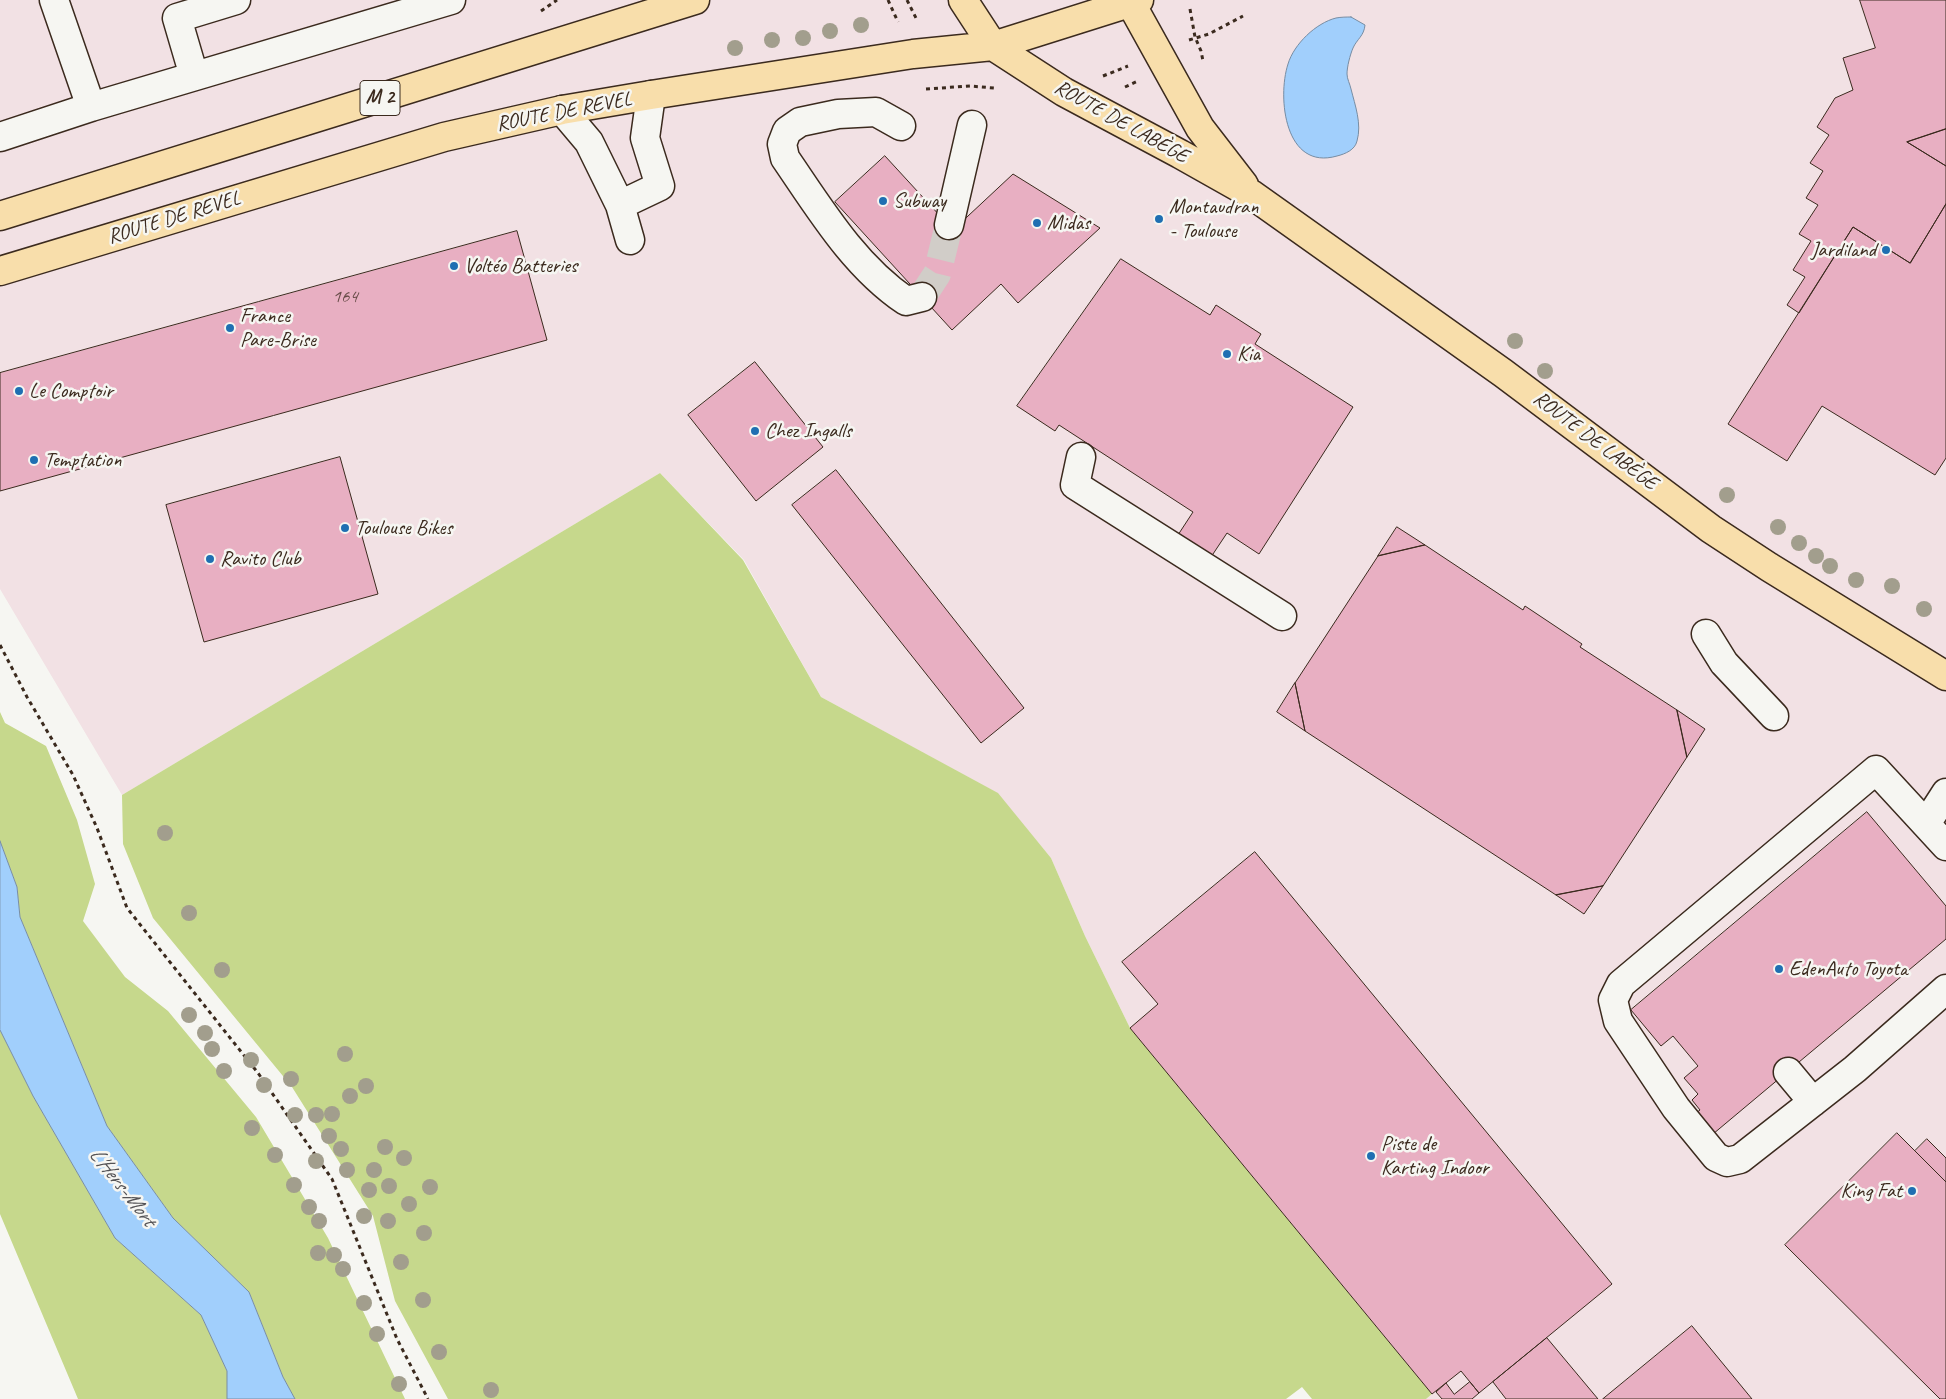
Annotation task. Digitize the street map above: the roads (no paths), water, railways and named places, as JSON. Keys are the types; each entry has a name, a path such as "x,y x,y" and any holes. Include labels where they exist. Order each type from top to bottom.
{"main road":[{"name":"M 2","path":"0,216 695,0"},
{"path":"962,0 993,46"},
{"name":"ROUTE DE REVEL","path":"0,270 444,137 562,110 651,95 904,56 993,46 1133,1"},
{"name":"ROUTE DE LABÈGE","path":"1133,1 1200,128 1251,194"},
{"name":"ROUTE DE LABÈGE","path":"993,46 1064,92 1251,194 1503,373 1711,529 1946,676"}],"lane":[{"path":"54,0 91,107"},
{"path":"194,76 177,18 236,0"},
{"path":"2,129 91,107 441,1"},
{"path":"620,205 660,186 646,138 651,95"},
{"path":"562,110 589,142 620,205 630,240"},
{"path":"901,126 876,112 838,114 800,122 787,132 782,144 785,158 838,234 881,282 906,301 922,297"},
{"path":"948,225 972,125"},
{"path":"1081,457 1075,485 1282,616"},
{"path":"1706,634 1724,663 1774,716"},
{"path":"1946,846 1876,770 1621,984 1613,1000 1618,1021 1676,1108 1716,1157 1727,1162 1740,1159 1855,1069 1946,988"},
{"path":"1926,824 1946,793"},
{"path":"1788,1072 1812,1102"}],"water":[{"path":"1351,17 1365,25 1352,51 1347,71 1359,128 1357,141 1354,147 1346,153 1320,158 1306,153 1296,142 1289,128 1285,112 1284,95 1288,64 1295,49 1314,29 1336,18"},
{"name":"L'Hers-Mort","path":"0,841 17,887 20,917 107,1126 173,1218 249,1292 283,1377 295,1399 227,1399 227,1371 201,1315 115,1238 33,1096 0,1030"}],"tunnel":[{"path":"922,297 937,274 949,225"}],"place":[{"name":"Subway","path":"883,201"},
{"name":"Montaudran - Toulouse","path":"1159,219"},
{"name":"Midas","path":"1037,223"},
{"name":"Jardiland","path":"1886,250"},
{"name":"Voltéo Batteries","path":"454,266"},
{"name":"France Pare-Brise","path":"230,328"},
{"name":"Kia","path":"1227,354"},
{"name":"Le Comptoir","path":"19,391"},
{"name":"Chez Ingalls","path":"755,431"},
{"name":"Temptation","path":"34,460"},
{"name":"Toulouse Bikes","path":"345,528"},
{"name":"Ravito Club","path":"210,559"},
{"name":"EdenAuto Toyota","path":"1779,969"},
{"name":"Piste de Karting Indoor","path":"1371,1156"},
{"name":"King Fat","path":"1912,1191"}]}
